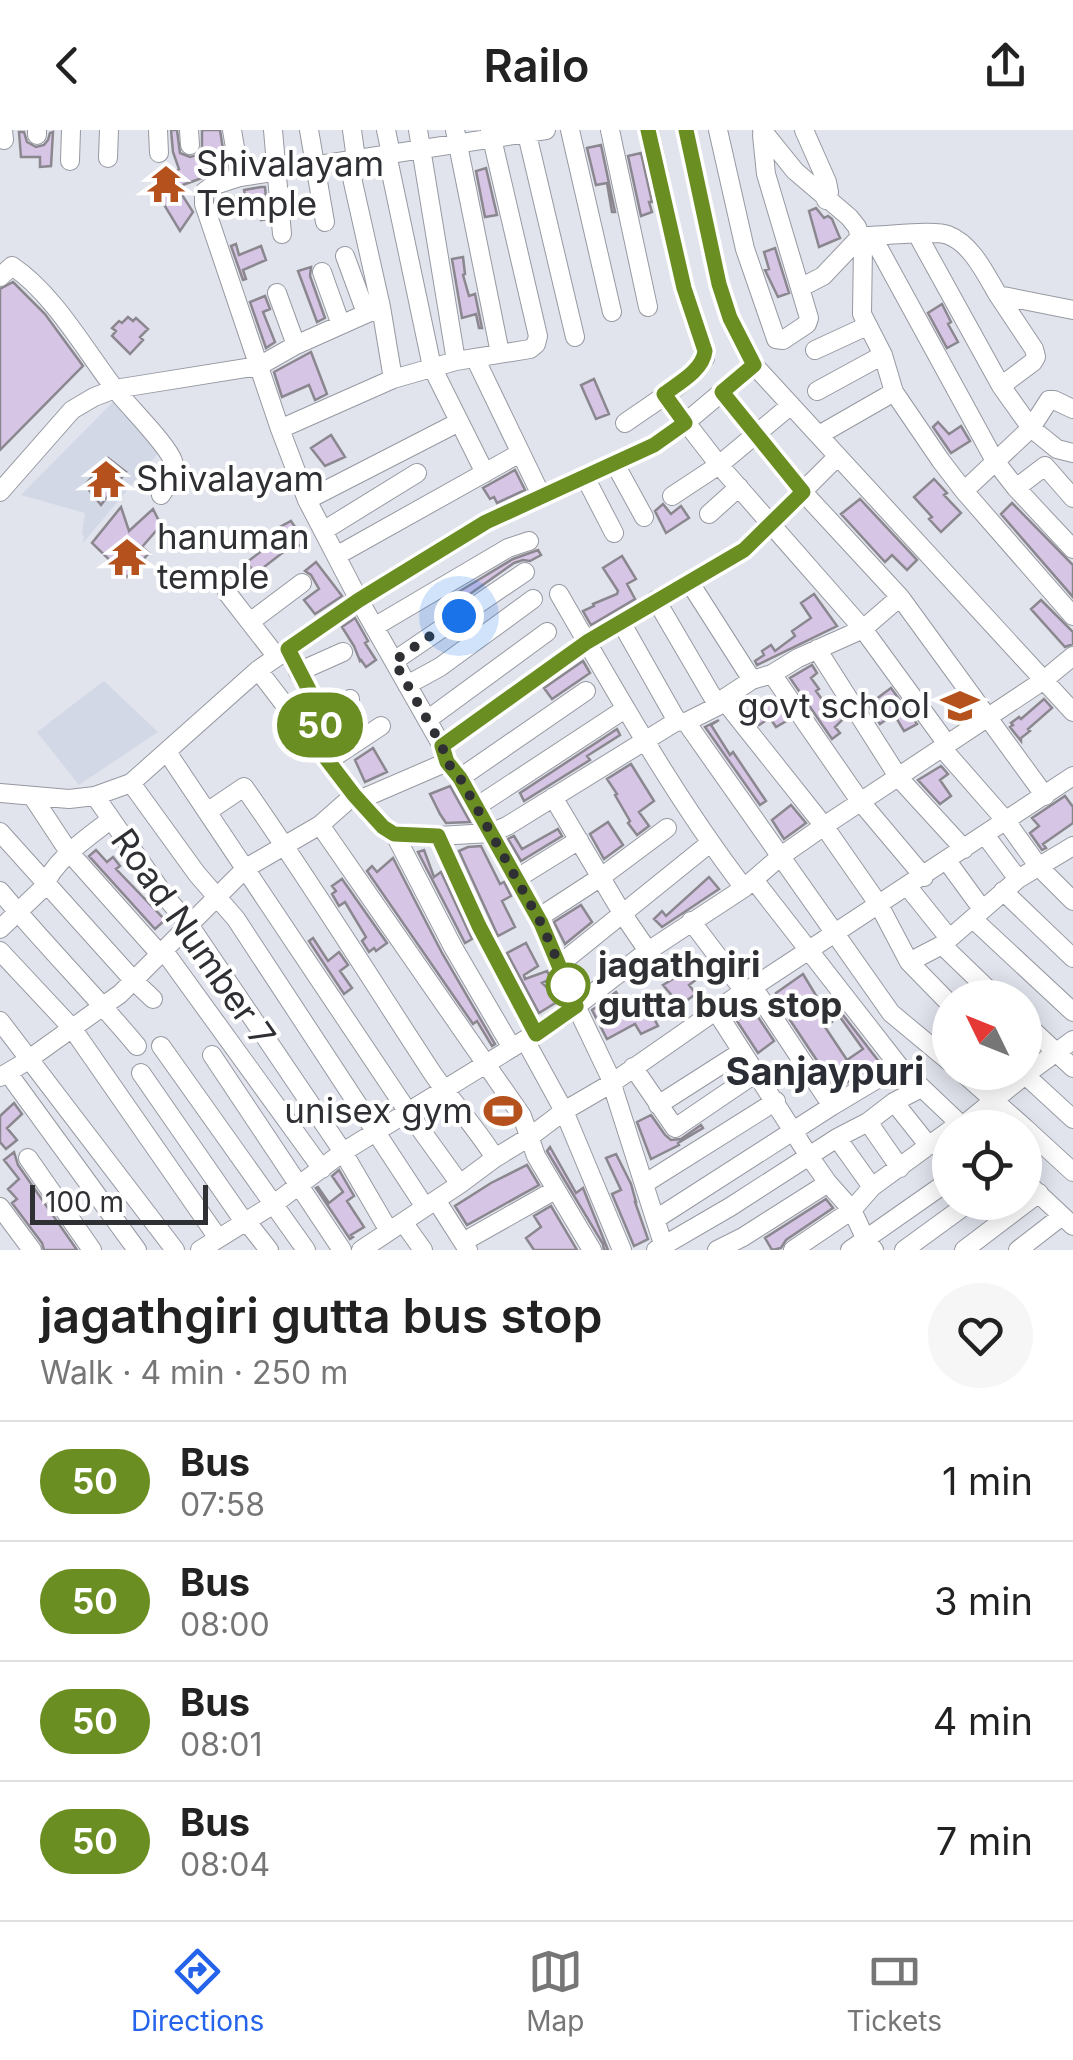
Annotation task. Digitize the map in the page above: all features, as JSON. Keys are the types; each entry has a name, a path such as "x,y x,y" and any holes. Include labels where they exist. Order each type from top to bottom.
{"street":[{"path":"70,130 70,161"},
{"path":"108,158 109,130"},
{"path":"158,130 159,153"},
{"path":"232,130 240,177"},
{"path":"272,130 282,234"},
{"path":"309,130 325,222"},
{"path":"352,130 352,160 373,310 393,379"},
{"path":"386,130 432,368 485,473"},
{"path":"570,130 612,312"},
{"path":"610,130 648,307"},
{"path":"625,423 700,366 705,358 684,288 648,130"},
{"path":"686,130 719,284 730,318 754,365 1073,712"},
{"path":"718,130 745,249 776,339 783,340 807,324 809,318 766,174 762,132"},
{"path":"804,130 828,182 826,200"},
{"path":"575,337 533,131 419,140 389,154 240,177 204,192 204,204 307,500 560,964 612,1083 656,1219 661,1249 921,1088"},
{"path":"762,132 795,172 867,236 995,461 1073,549"},
{"path":"280,429 393,379 466,359 530,349 536,344 538,336 491,134"},
{"path":"456,137 500,353"},
{"path":"419,140 466,359 542,497"},
{"path":"917,234 1000,386 1030,428 1065,451 1016,488"},
{"path":"800,288 823,276 867,236 950,235 975,257 1036,356 1034,362 1000,386"},
{"path":"867,236 863,246 861,303 894,392 964,491 1070,606"},
{"path":"0,249 6,271 25,274 165,448 175,472 160,496"},
{"path":"345,256 373,310"},
{"path":"322,272 341,325"},
{"path":"277,293 296,345"},
{"path":"998,295 1073,310"},
{"path":"0,492 72,410 94,397 115,389 260,366 373,310"},
{"path":"815,350 867,326"},
{"path":"817,391 883,355"},
{"path":"0,793 69,799 95,796 131,783 258,670 359,600 486,522 654,445 754,365"},
{"path":"722,392 803,492 900,597 1044,796"},
{"path":"818,435 894,392"},
{"path":"664,394 720,465 863,629 944,746 1039,867 1073,900"},
{"path":"964,491 1030,428 1049,400 1073,409"},
{"path":"672,496 720,465 791,405"},
{"path":"307,500 459,422"},
{"path":"336,556 520,453"},
{"path":"138,1250 4,1075 134,982 246,868 320,825 356,798 445,754 587,642 744,550 838,456"},
{"path":"615,464 644,517"},
{"path":"1045,466 1073,498"},
{"path":"323,531 417,472"},
{"path":"585,477 614,532"},
{"path":"710,514 740,487"},
{"path":"374,627 508,548 529,541"},
{"path":"394,661 524,572"},
{"path":"250,622 302,583"},
{"path":"690,583 752,680"},
{"path":"225,586 250,622 298,672 322,715 320,727 309,736"},
{"path":"559,594 625,709 710,843 809,950 899,1066 944,1110"},
{"path":"394,834 490,833 508,826 644,740 720,702 752,680 863,629 900,597"},
{"path":"407,685 440,667 533,599"},
{"path":"656,600 720,702 824,826 879,905 909,962 932,986"},
{"path":"620,622 681,722 891,1012 932,1047"},
{"path":"426,720 548,632"},
{"path":"817,649 899,778 964,849"},
{"path":"298,672 343,652"},
{"path":"200,1250 274,1204 343,1152 576,1006 648,951 749,884 781,856 989,718 1073,656"},
{"path":"258,670 356,798 394,834 454,947 524,1041 564,1111 622,1250"},
{"path":"772,674 916,882 945,942 981,980"},
{"path":"460,778 586,691"},
{"path":"322,715 350,700"},
{"path":"476,808 625,709"},
{"path":"328,761 381,726"},
{"path":"166,752 460,1184"},
{"path":"360,1250 389,1235 564,1111 1073,776"},
{"path":"131,783 197,874 236,919 375,1134 466,1246 555,1190"},
{"path":"207,812 244,787 444,1091 495,1158"},
{"path":"32,796 69,852 162,952 322,1169"},
{"name":"Road Number 7","path":"95,796 190,926 343,1152 389,1235 423,1250"},
{"path":"554,797 648,951"},
{"path":"0,929 42,888 69,852 110,820"},
{"path":"320,825 522,1116 536,1156 592,1250"},
{"path":"538,918 666,828"},
{"path":"0,832 153,999"},
{"path":"438,836 524,1041"},
{"path":"985,836 1018,878"},
{"path":"516,879 579,840"},
{"path":"560,964 710,843"},
{"path":"909,962 945,942 1018,878 1073,847"},
{"path":"947,861 978,914 1073,1012"},
{"path":"0,891 137,1046"},
{"path":"1003,891 1073,958"},
{"path":"691,921 748,989 832,1106"},
{"path":"0,951 72,1028 218,1238"},
{"path":"716,1011 809,1156 852,1210 864,1246 932,1194"},
{"path":"0,1021 175,1250"},
{"path":"1042,1039 1073,1068"},
{"path":"1042,1061 1073,1040"},
{"path":"161,1046 306,1250"},
{"path":"658,1104 741,1052"},
{"path":"212,1055 342,1250"},
{"path":"656,1219 899,1066"},
{"path":"633,1067 690,1155"},
{"path":"140,1073 269,1250"},
{"path":"675,1128 756,1073"},
{"path":"983,1090 1006,1110"},
{"path":"980,1110 1004,1090"},
{"path":"1041,1090 1073,1119"},
{"path":"644,1184 776,1101"},
{"path":"894,1102 929,1146"},
{"path":"868,1122 900,1168"},
{"path":"837,1138 872,1187"},
{"path":"794,1250 852,1210 872,1187 932,1144"},
{"path":"1042,1144 1073,1172"},
{"path":"28,1158 92,1250"},
{"path":"717,1250 828,1182"},
{"path":"1018,1250 1068,1221 1042,1196"},
{"path":"0,1207 32,1250"},
{"path":"904,1250 945,1220"},
{"path":"964,1250 996,1220"}],"shaded area":[{"path":"114,401 160,451 83,543 85,513 21,495"},
{"path":"104,681 158,732 79,785 37,732"}],"building":[{"path":"171,130 177,130 180,153 190,157 202,150 202,130 220,130 226,168 177,187 193,212 180,231 154,188 179,169"},
{"path":"19,132 24,132 27,142 36,147 44,145 53,132 51,166 40,167 40,157 21,157"},
{"path":"601,145 615,212 607,183 596,185 587,148"},
{"path":"641,153 652,212 641,216 628,156"},
{"path":"486,168 497,215 485,217 476,171"},
{"path":"265,187 268,219 261,220 259,203 231,207 232,212 221,215 216,201"},
{"path":"816,208 824,218 832,219 840,238 819,247 809,211"},
{"path":"236,244 239,255 261,246 266,260 243,270 243,280 231,246"},
{"path":"775,248 789,293 778,297 765,270 769,269 764,252"},
{"path":"463,257 463,275 469,296 475,294 482,328 476,314 462,318 452,259"},
{"path":"311,267 310,276 325,318 317,322 298,271"},
{"path":"13,282 45,314 83,366 0,450 0,289"},
{"path":"265,296 270,309 263,312 275,342 266,348 250,302"},
{"path":"942,304 958,342 947,348 928,313"},
{"path":"128,317 133,321 136,318 148,329 130,354 112,336 116,331 112,328"},
{"path":"311,352 327,394 315,400 309,385 282,397 274,372"},
{"path":"594,379 609,414 596,419 581,385"},
{"path":"938,422 949,434 961,426 970,441 951,453 933,427"},
{"path":"331,435 345,457 325,466 311,448"},
{"name":"Shivalayam","path":"108,458 126,472 101,505 85,485"},
{"path":"515,470 525,490 497,503 494,497 490,499 483,488"},
{"path":"934,479 961,513 941,532 914,497"},
{"path":"860,499 917,560 907,570 892,555 885,562 841,514"},
{"path":"1012,503 1073,565 1073,597 1001,514"},
{"path":"663,504 671,514 681,506 689,518 666,533 655,511"},
{"path":"121,507 129,531 153,509 161,525 142,547 149,553 127,577 92,543"},
{"path":"291,521 305,542 292,550 290,547 255,574 247,562 271,544 281,533 278,528"},
{"path":"538,550 541,555 514,563 460,601 455,594 513,559"},
{"path":"622,556 636,579 627,584 635,599 591,625 583,611 617,594 603,568"},
{"path":"316,562 342,596 315,614 304,600 319,589 305,571"},
{"path":"814,594 837,626 757,665 755,661 764,655 762,651 771,645 775,651 795,636 792,631 811,618 801,603"},
{"path":"1041,600 1073,632 1073,644 1065,647 1031,609"},
{"path":"355,618 376,660 366,667 342,627"},
{"path":"583,661 590,673 552,699 544,688"},
{"path":"812,665 817,673 811,678 819,689 816,691 831,712 838,705 845,717 835,727 840,733 832,739 790,678"},
{"path":"891,688 917,724 904,731 894,714 880,724 868,705"},
{"path":"1044,699 1052,708 1028,729 1021,741 1011,723"},
{"path":"775,700 788,720 776,727 770,718 759,725 750,713"},
{"path":"719,720 711,725 766,801 760,805 705,727"},
{"path":"617,729 620,735 587,756 590,760 524,801 520,793"},
{"path":"373,748 387,772 365,782 355,760"},
{"path":"631,764 654,801 639,812 649,826 637,835 607,779"},
{"path":"941,766 948,774 940,780 951,796 940,804 918,780"},
{"path":"450,786 470,822 446,823 440,814 430,794"},
{"path":"1065,796 1073,807 1073,823 1043,844 1046,848 1042,850 1030,833 1039,826 1032,818"},
{"path":"791,805 806,823 784,839 772,820"},
{"path":"608,822 623,845 604,859 590,834"},
{"path":"558,829 562,836 521,861 508,839 514,836 522,849"},
{"path":"481,846 500,884 504,882 511,896 502,901 515,927 498,936 459,851"},
{"path":"96,850 107,862 113,857 120,866 116,869 165,920 155,929 89,856"},
{"path":"424,850 434,877 441,872 472,939 465,943 418,852"},
{"path":"393,858 495,1044 492,1046 367,871 372,866 377,872"},
{"path":"709,877 719,889 662,927 654,919 662,911 666,916"},
{"path":"342,879 387,943 376,951 374,948 369,952 362,941 366,937 345,902 339,906 332,894 336,891 332,886"},
{"path":"581,905 592,922 565,944 554,922"},
{"path":"313,938 328,961 339,952 348,965 340,971 352,988 344,994 309,941"},
{"path":"526,943 538,966 524,975 525,979 547,971 551,979 542,983 560,1000 539,1013 507,953"},
{"path":"696,956 708,971 689,985 696,994 680,1005 663,985 688,970 684,965"},
{"path":"803,974 832,1022 825,1027 847,1060 863,1049 840,1017 843,1015 880,1063 836,1089 776,993"},
{"path":"616,992 626,1009 644,1000 658,1026 641,1034 635,1024 607,1039 592,1010"},
{"path":"752,1008 774,1041 758,1053 737,1021"},
{"path":"14,1103 22,1114 7,1128 17,1140 6,1149 0,1142 0,1116"},
{"path":"651,1115 671,1140 681,1139 701,1125 703,1128 651,1159 637,1122"},
{"path":"550,1147 576,1193 583,1188 608,1250 604,1250 547,1151"},
{"path":"14,1152 18,1165 77,1250 44,1250 12,1203 17,1199 8,1189 19,1179 4,1160"},
{"path":"616,1154 631,1184 648,1239 634,1246 612,1194 621,1190 606,1158"},
{"path":"527,1165 539,1185 467,1225 455,1206"},
{"path":"339,1170 354,1196 347,1201 364,1227 350,1239 316,1188 329,1203 343,1192 332,1176"},
{"path":"826,1199 833,1208 786,1240 781,1248 772,1250 765,1238"},
{"path":"551,1206 577,1250 534,1250 526,1238 541,1227 534,1216"}],"bus line":[{"name":"50","path":"648,130 684,288 705,351 700,366 664,394 685,423 654,445 486,522 288,649 322,715 320,727 309,736 383,827 394,834 438,836 479,926 536,1034 576,1006 541,923 460,778 447,762 442,746 587,642 744,550 803,492 722,392 754,365 730,318 719,284 686,130"}],"place":[{"name":"Shivalayam Temple","path":"166,184"},
{"name":"Shivalayam","path":"106,479"},
{"name":"hanuman temple","path":"127,557"},
{"name":"govt school","path":"960,706"},
{"name":"jagathgiri gutta bus stop","path":"568,985"},
{"name":"unisex gym","path":"503,1111"}],"district":[{"name":"Sanjaypuri","path":"825,1072"}],"route":[{"path":"459,616 394,661 442,746 447,762 460,778 538,918 568,985"}]}
